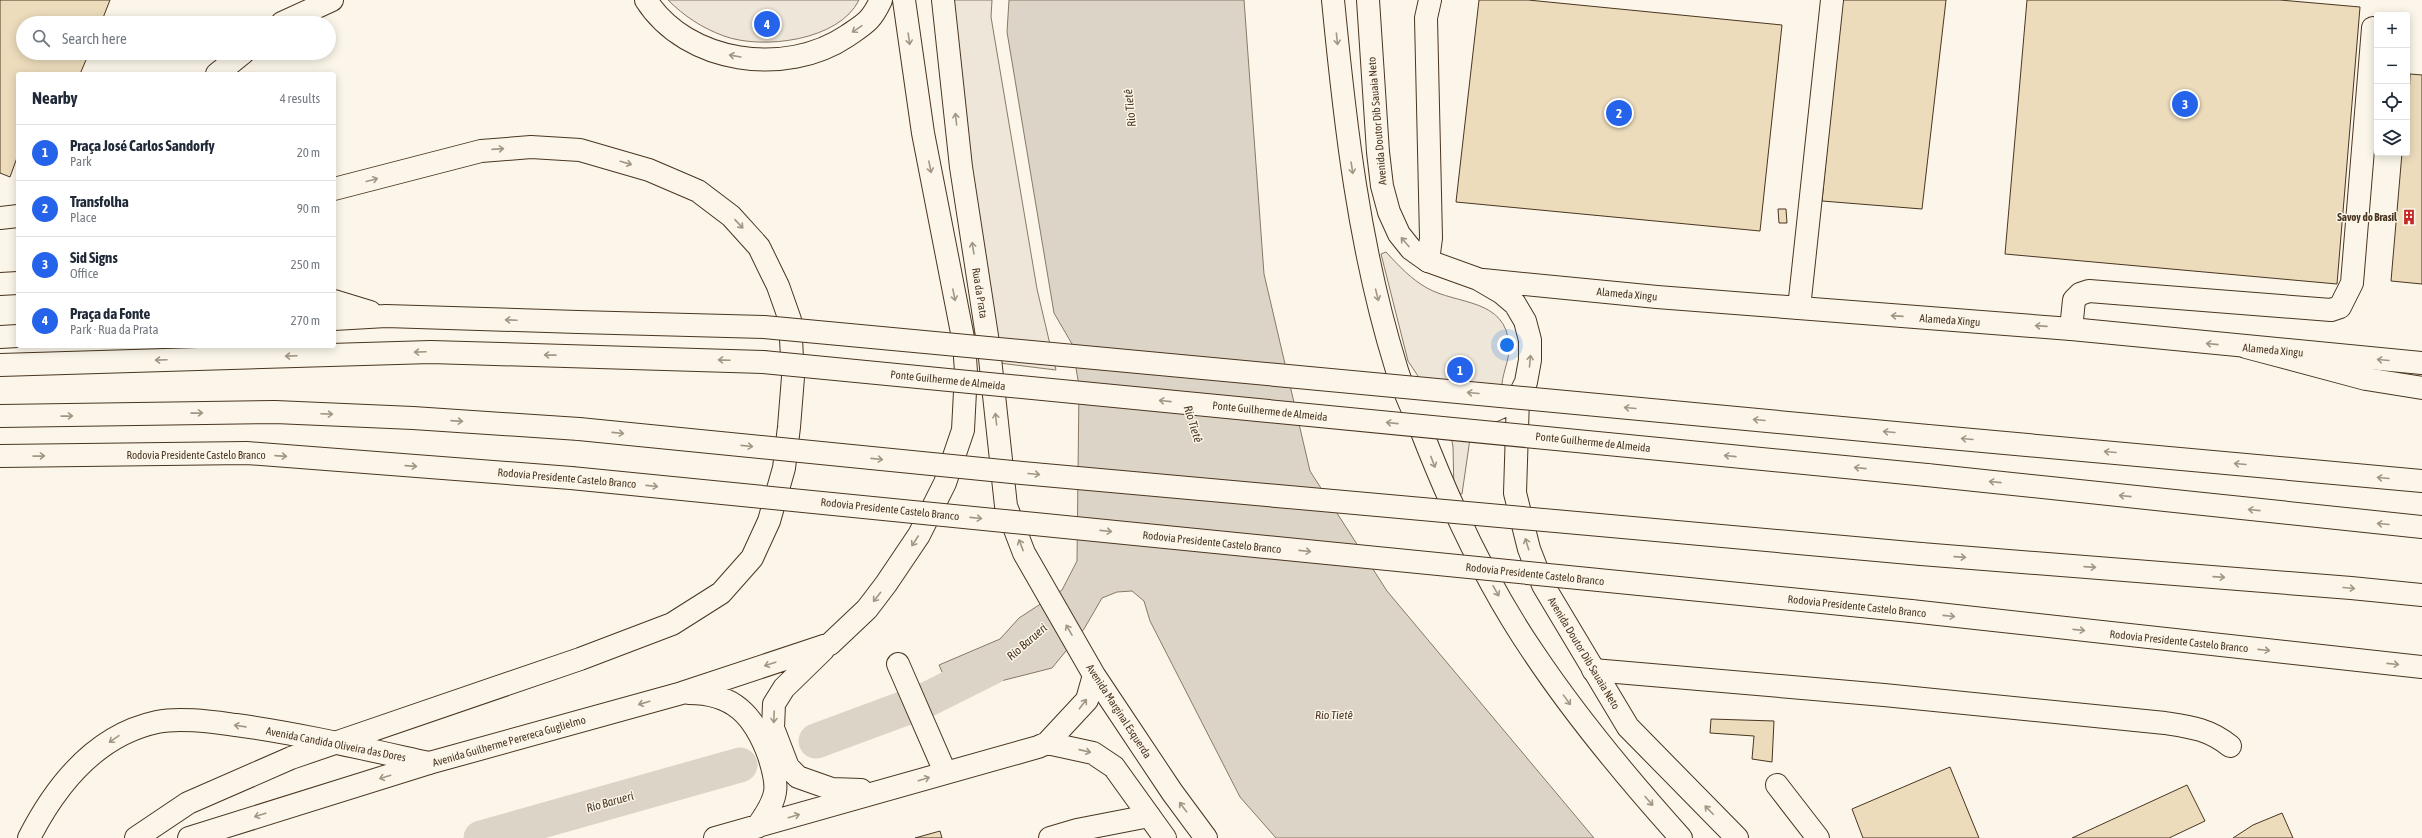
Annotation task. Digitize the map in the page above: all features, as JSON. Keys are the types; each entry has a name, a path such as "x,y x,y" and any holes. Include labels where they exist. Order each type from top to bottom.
{"main road":[{"path":"297,16 332,0"},
{"path":"646,0 653,11 678,33 706,48 729,55 764,60 804,56 839,41 873,18 881,0"},
{"name":"Avenida Guilherme Perereca Guglielmo","path":"886,790 832,789 804,780 788,767 773,728 774,704 795,675 867,609 900,565 919,535 945,483 962,430 966,372 964,343 923,133 904,0"},
{"name":"Rua da Prata","path":"943,0 961,167 989,349 1006,506 1024,553 1039,580"},
{"path":"1333,0 1352,166 1368,259 1389,345 1401,382 1436,468 1465,533 1497,592 1532,651 1617,765 1681,838"},
{"name":"Avenida Doutor Dib Sauaia Neto","path":"1368,0 1378,152 1382,186 1389,212 1398,234 1411,249 1428,261 1478,279 1506,297 1514,304 1525,321 1530,340 1530,360 1526,382 1518,398 1515,493 1520,519 1543,585 1628,727 1736,838"},
{"path":"1428,261 1431,238 1426,18 1430,0"},
{"path":"1799,308 1832,0"},
{"path":"2071,329 2074,300 2080,294 2089,291 2331,310 2340,307 2352,283 2373,28"},
{"path":"219,72 234,60"},
{"path":"136,838 188,803 291,758 334,742 580,659 665,627 721,593 752,558 769,521 784,468 793,377 790,320 778,286 759,247 731,216 698,192 649,170 580,150 531,147 481,150 336,188"},
{"path":"0,218 16,216"},
{"name":"Alameda Xingu","path":"1478,279 1799,308 2071,329 2422,363"},
{"path":"0,284 16,283"},
{"path":"336,302 386,316"},
{"path":"336,319 386,316 764,327 2422,481"},
{"path":"0,337 16,336"},
{"path":"2246,347 2366,379 2422,388"},
{"name":"Ponte Guilherme de Almeida","path":"0,365 431,352 763,362 1927,475 2422,527"},
{"path":"1409,399 1440,410 1474,413 1490,412 1518,398"},
{"path":"0,416 275,412 413,418 579,429 1022,473 1921,554 2422,595"},
{"path":"0,430 40,416"},
{"name":"Rodovia Presidente Castelo Branco","path":"0,456 247,453 571,478 1911,611 2422,667"},
{"name":"Avenida Marginal Esquerda","path":"1039,580 1091,669 1163,780 1206,838"},
{"name":"Avenida Guilherme Perereca Guglielmo","path":"189,838 429,763 682,692 830,644"},
{"path":"898,664 931,743 945,772"},
{"path":"715,838 945,772 1011,755 1047,743 1087,700 1091,669"},
{"path":"1593,670 1884,695 2165,723 2195,728 2215,734 2230,746"},
{"path":"682,692 709,693 734,704 753,722 763,740 772,766 775,792 768,813 757,827"},
{"name":"Avenida Candida Oliveira das Dores","path":"29,838 60,785 84,762 119,735 158,722 205,721 292,733 429,763"},
{"path":"1047,743 1093,753 1114,767 1165,838"},
{"path":"1777,785 1818,838"},
{"path":"1050,838 1077,830 1149,816"}],"shaded area":[{"path":"668,0 859,0 849,14 835,25 818,33 798,39 778,42 758,42 724,36 708,29 680,11"},
{"path":"946,0 992,0 991,17 1037,289 1056,370 999,363"},
{"path":"1386,252 1416,281 1439,293 1478,305 1490,311 1499,319 1506,330 1509,350 1501,387 1500,409 1475,404 1462,494 1454,493 1453,447 1444,398 1420,379 1408,361 1381,254"}],"water":[{"name":"Rio Tietê","path":"1009,0 1244,0 1264,274 1310,471 1387,591 1594,838 1276,838 1240,797 1150,621 1144,601 1132,591 1117,592 1102,598 1084,629 1052,668 989,684 956,703 939,665 1000,639 1019,618 1062,590 1077,561 1079,386 1072,344 1054,313 1007,32"}],"building":[{"path":"0,0 110,0 104,16 16,16 16,60 86,60 81,72 16,72 16,160 10,177 0,173"},
{"path":"1479,0 1528,0 1782,25 1760,231 1456,202"},
{"path":"1841,0 1946,0 1922,209 1822,201"},
{"path":"2027,0 2280,0 2360,7 2337,284 2005,254"},
{"name":"Savoy do Brasil","path":"2410,74 2422,75 2422,284 2391,281 2402,156 2410,156"},
{"path":"1778,209 1786,209 1787,223 1779,223"},
{"path":"1711,719 1774,721 1772,762 1752,759 1754,736 1710,733"},
{"path":"1950,767 1979,838 1863,838 1852,809"},
{"path":"2187,785 2205,821 2169,838 2072,838"},
{"path":"2282,813 2293,838 2233,838 2253,825"},
{"path":"940,831 942,838 915,838"}],"waterway":[{"name":"Rio Barueri","path":"816,741 924,701 992,667"},
{"name":"Rio Barueri","path":"481,838 740,765"}],"place":[{"name":"Praça da Fonte","path":"767,24"},
{"name":"Sid Signs","path":"2185,104"},
{"name":"Transfolha","path":"1619,113"},
{"name":"Savoy do Brasil","path":"2409,217"},
{"name":"Praça José Carlos Sandorfy","path":"1460,370"}]}
